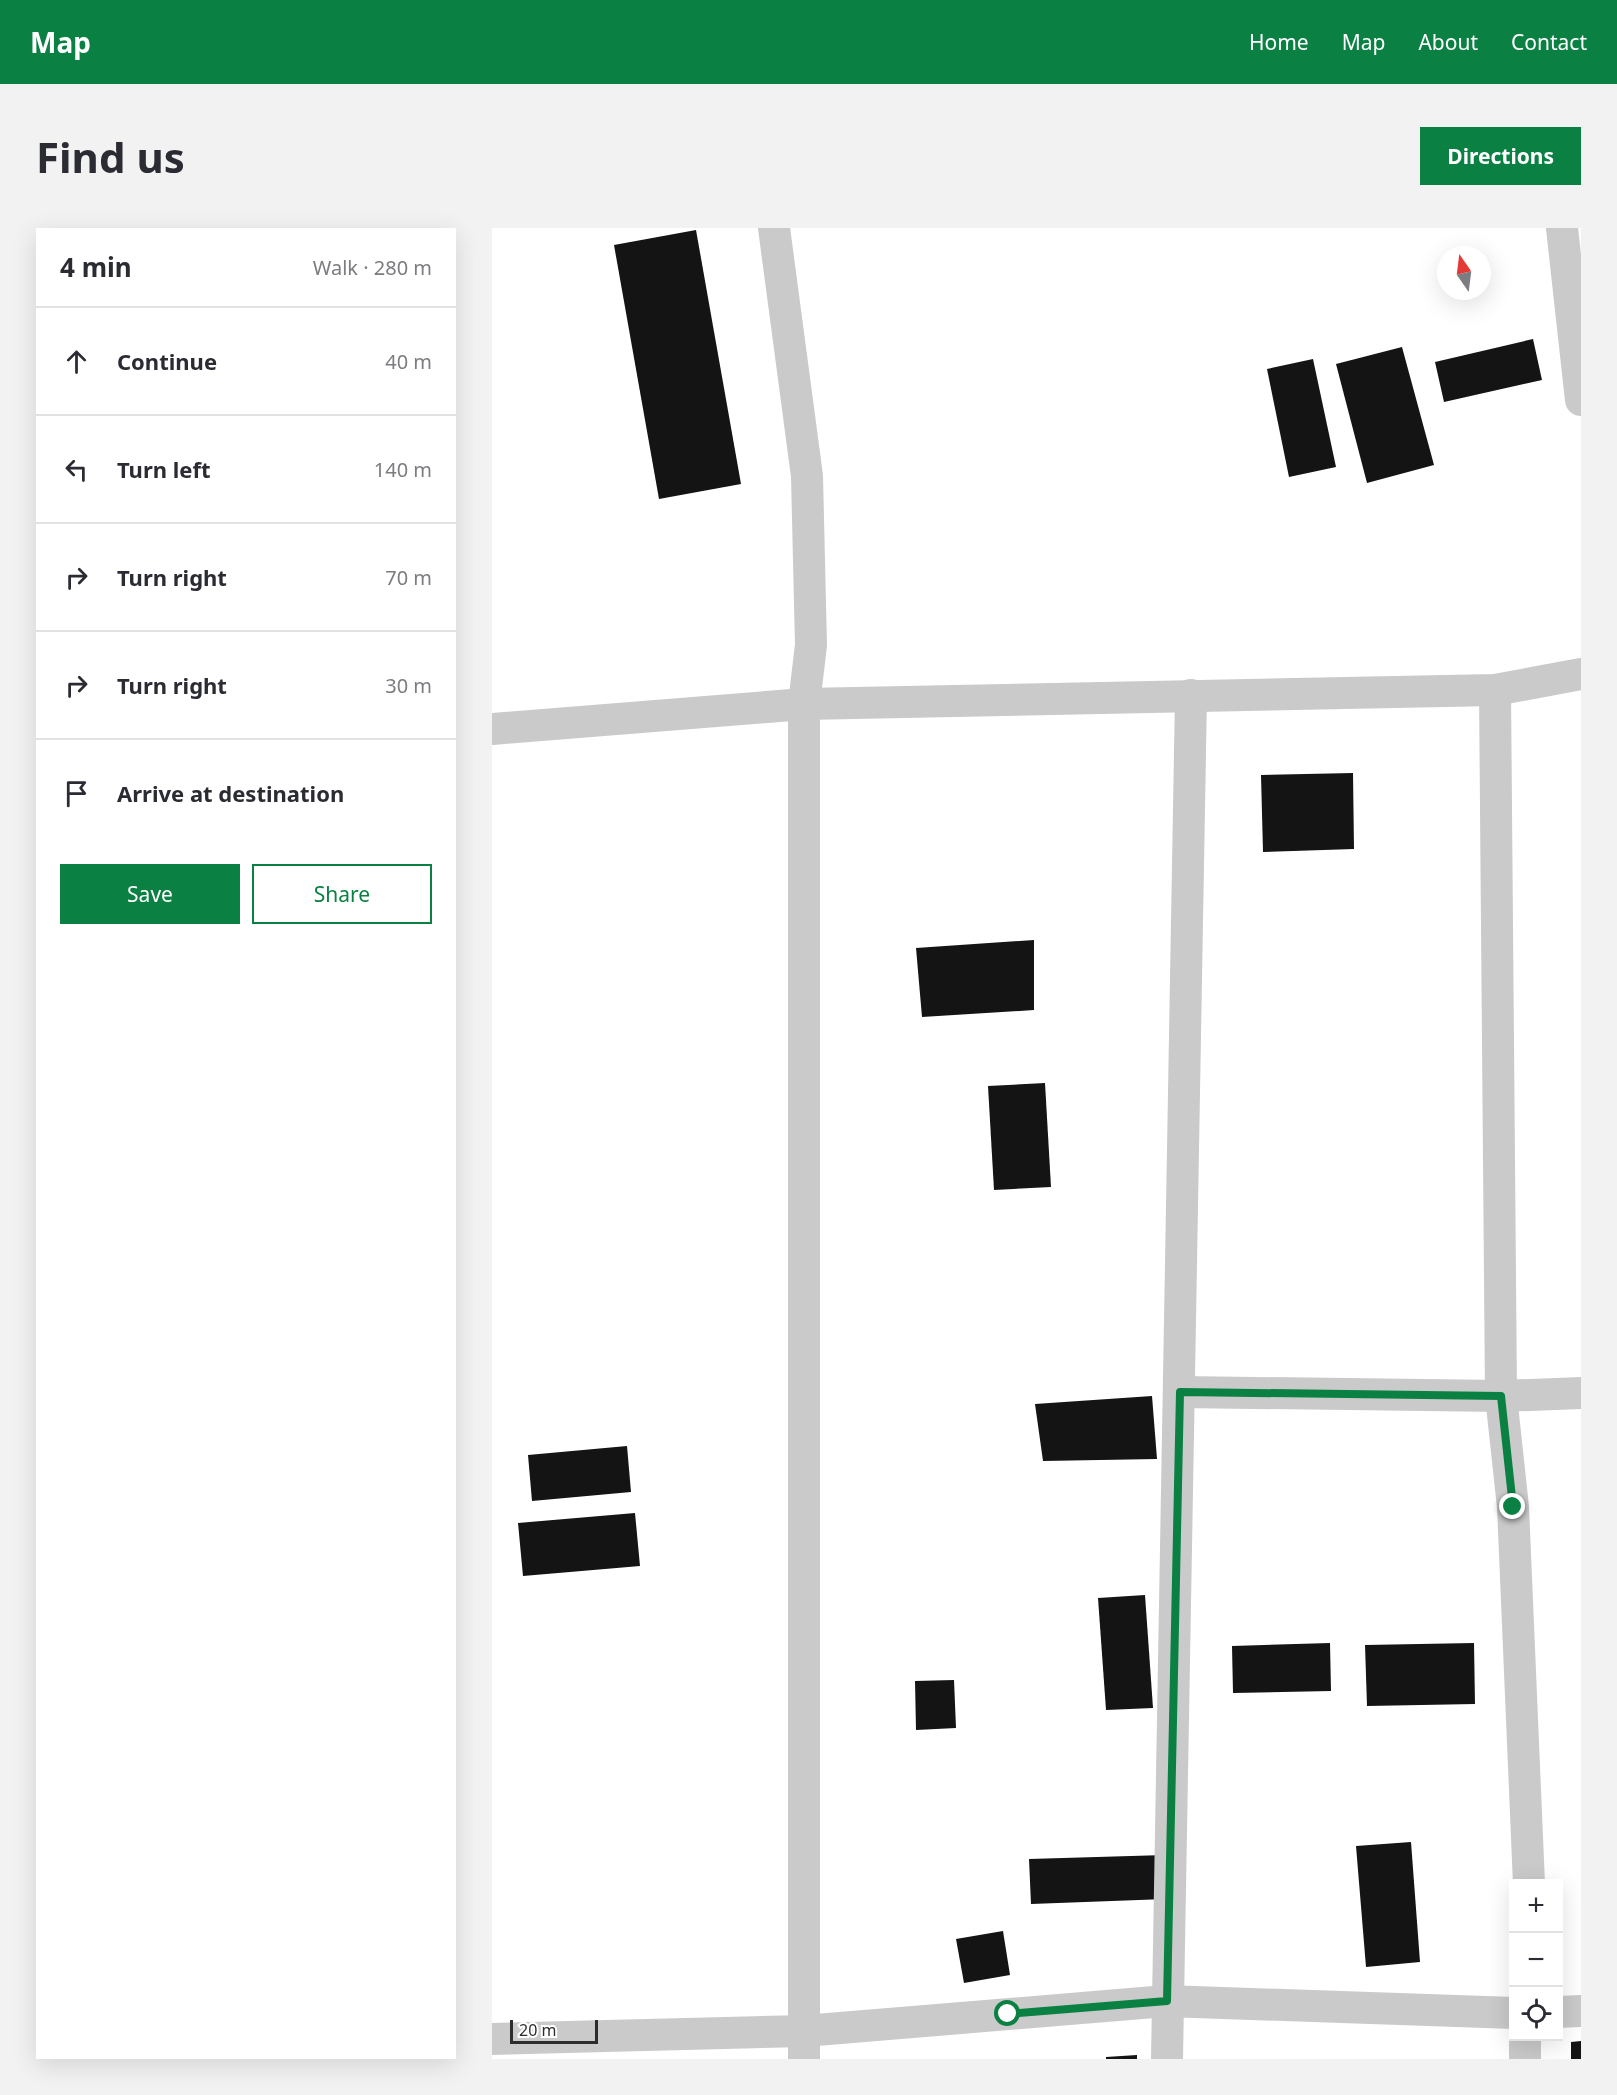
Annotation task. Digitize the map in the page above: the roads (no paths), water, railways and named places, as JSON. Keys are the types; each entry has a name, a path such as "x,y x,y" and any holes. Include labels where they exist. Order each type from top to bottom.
{"street":[{"path":"774,228 807,476 811,645 804,704 804,2045"},
{"path":"1562,228 1581,400"},
{"path":"492,729 804,704 1495,690 1581,674"},
{"path":"1495,690 1501,1396 1513,1507 1529,1879"},
{"path":"1167,2059 1191,695"},
{"path":"1180,1392 1501,1396 1581,1393"},
{"path":"492,2039 804,2045 1167,2001 1509,2013"},
{"path":"1563,2012 1581,2011"},
{"path":"1525,2041 1525,2059"}]}
